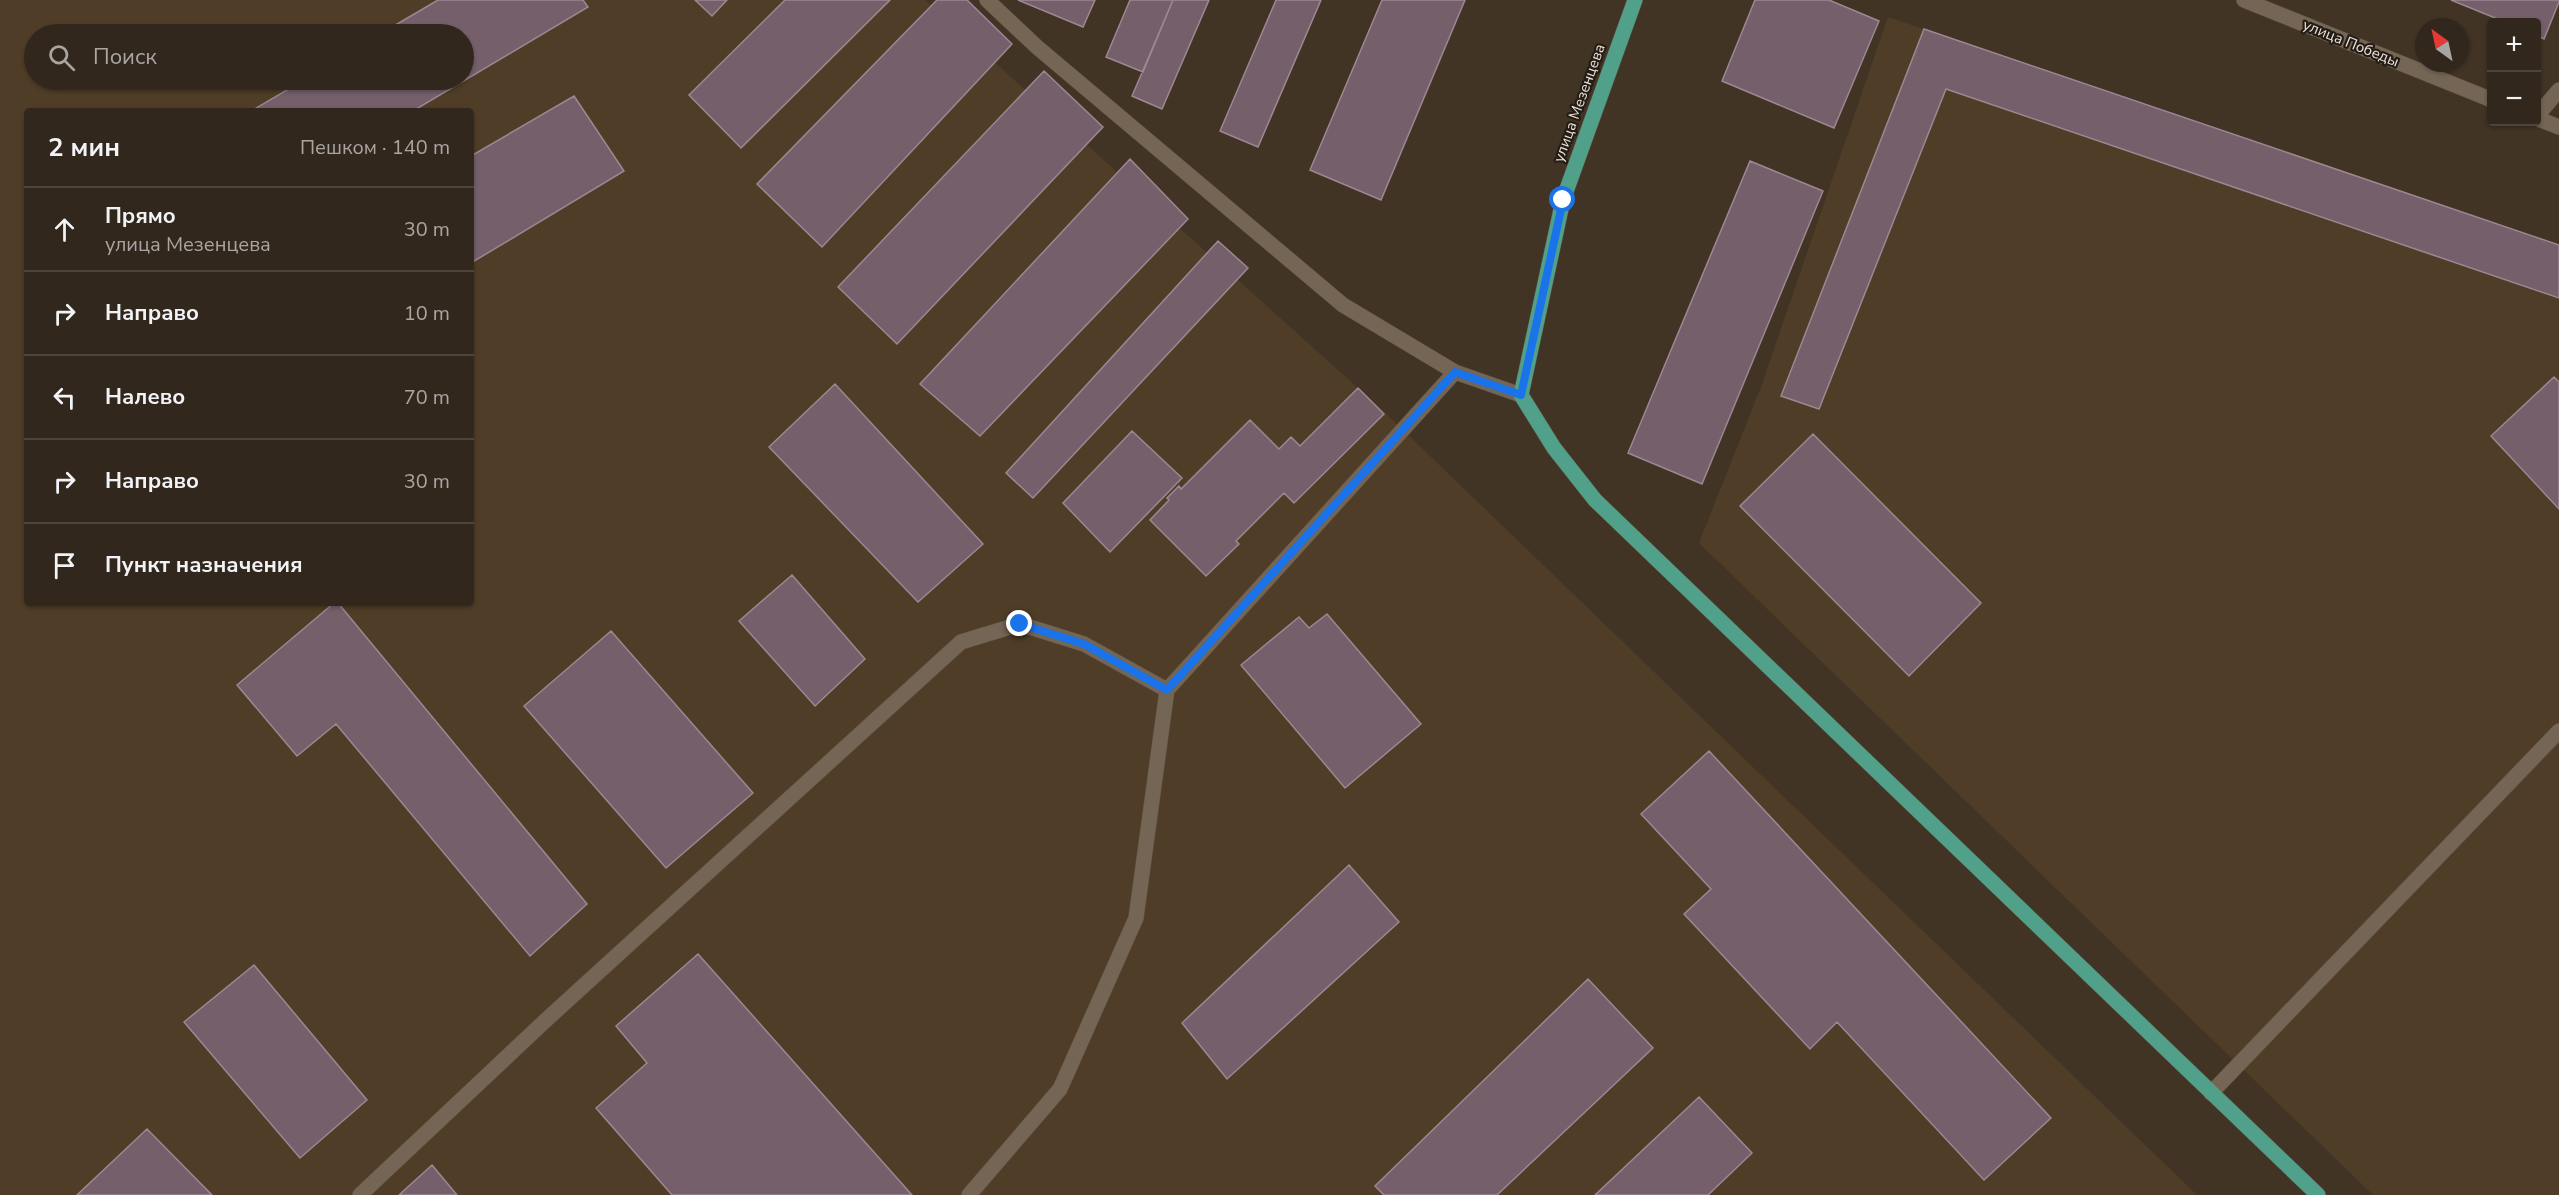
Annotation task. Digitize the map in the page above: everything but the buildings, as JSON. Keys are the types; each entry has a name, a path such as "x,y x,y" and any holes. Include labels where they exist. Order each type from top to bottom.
{"main road":[{"name":"улица Мезенцева","path":"1521,395 1563,200 1635,0"},
{"path":"1521,395 1554,448 1595,500 2318,1195"}],"street":[{"path":"987,0 1037,47 1343,305 1455,372 1521,395"},
{"name":"улица Победы","path":"2244,0 2487,98"},
{"path":"2541,111 2559,90"},
{"path":"2541,119 2559,127"},
{"path":"969,1195 1060,1089 1136,918 1167,690 1455,372"},
{"path":"360,1195 546,1020 961,642 1020,624 1084,644 1167,690"},
{"path":"2211,1092 2559,731"}],"shaded area":[{"path":"0,0 925,0 1376,404 2197,1195 0,1195"},
{"path":"1888,17 2559,245 2559,1195 2373,1195 1699,543 1761,387"}],"route":[{"path":"1020,624 1084,644 1167,690 1455,372 1521,395 1563,200"}]}
